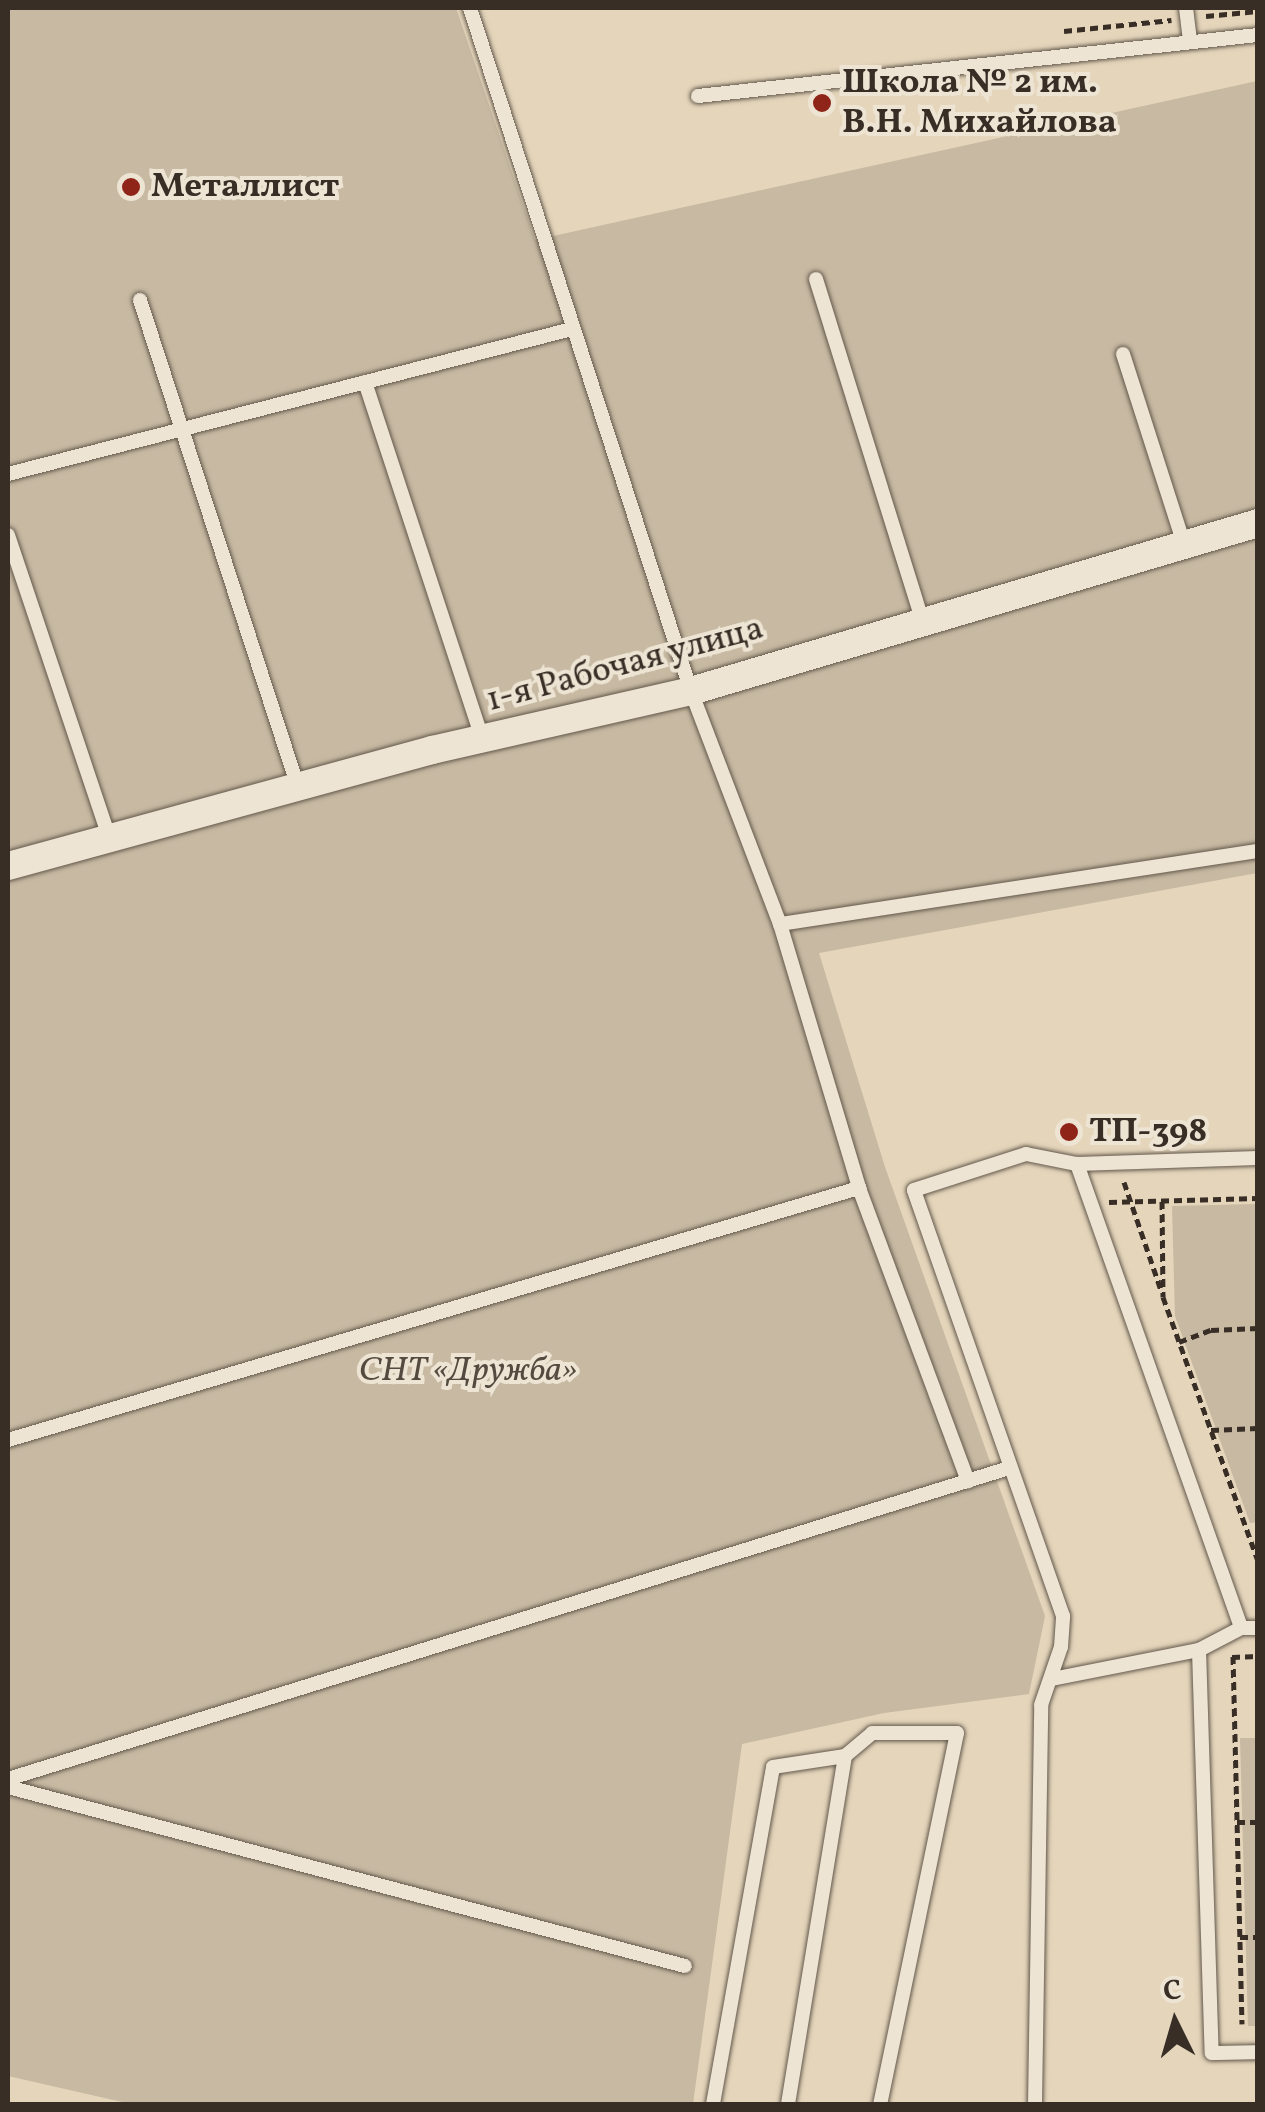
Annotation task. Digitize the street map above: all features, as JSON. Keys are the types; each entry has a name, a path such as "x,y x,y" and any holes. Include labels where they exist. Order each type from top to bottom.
{"street":[{"name":"1-я Рабочая улица","path":"8,866 484,740 691,691 1183,542 1258,523"}],"lane":[{"path":"470,8 691,691 780,924 858,1188 968,1481"},
{"path":"1187,13 1190,42"},
{"path":"698,96 1258,35"},
{"path":"816,279 922,620"},
{"path":"140,300 178,430 298,788"},
{"path":"8,474 572,328"},
{"path":"1123,354 1183,542"},
{"path":"366,382 484,740"},
{"path":"8,535 110,838"},
{"path":"780,924 1258,851"},
{"path":"1034,2104 1041,1706 1052,1678 1063,1616 914,1190 1026,1154 1077,1164 1258,1158"},
{"path":"1077,1164 1236,1630"},
{"path":"8,1440 858,1188"},
{"path":"8,1779 1009,1468"},
{"path":"1052,1678 1199,1650 1236,1630 1258,1628"},
{"path":"1199,1650 1212,2053 1258,2052"},
{"path":"713,2104 773,1767 845,1756 872,1733 957,1733 880,2104"},
{"path":"788,2104 845,1756"},
{"path":"8,1787 685,1966"}],"path":[{"path":"1064,30 1187,13 1258,11"},
{"path":"1117,1163 1258,1560"},
{"path":"1090,1203 1258,1198"},
{"path":"1162,1200 1164,1297"},
{"path":"1180,1342 1212,1330 1258,1328"},
{"path":"1211,1430 1258,1428"},
{"path":"1236,1630 1242,2024"},
{"path":"1237,1822 1258,1822"},
{"path":"1240,1937 1258,1936"}],"green space":[{"name":"СНТ «Дружба»","path":"8,8 456,8 535,240 1257,81 1257,873 819,953 885,1167 1045,1616 1029,1694 884,1713 742,1744 693,2104 131,2104 8,2076"},
{"path":"1257,1204 1258,1522 1250,1523 1175,1316 1172,1206"},
{"path":"1240,1738 1257,1738 1257,2026 1248,2026"}],"place":[{"name":"Школа № 2 им. В.Н. Михайлова","path":"822,103"},
{"name":"Металлист","path":"131,187"},
{"name":"ТП-398","path":"1069,1132"}]}
